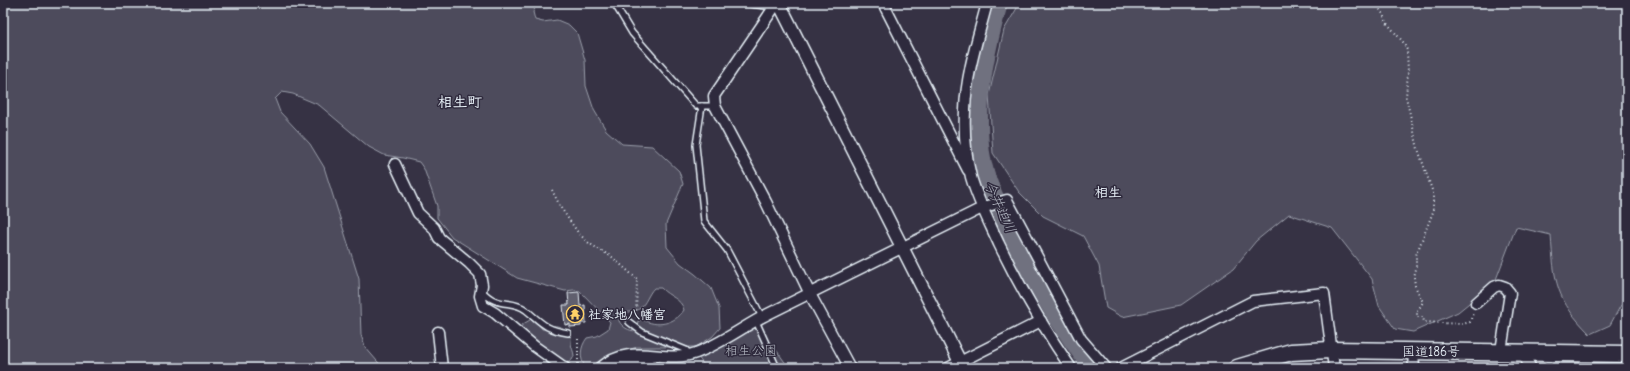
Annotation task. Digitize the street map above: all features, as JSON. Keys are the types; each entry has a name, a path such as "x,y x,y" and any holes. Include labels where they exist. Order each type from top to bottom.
{"highway":[{"name":"国道186号","path":"1237,368 1291,352 1333,350 1521,351 1627,354"}],"street":[{"path":"883,3 971,175 985,207 1041,321 1071,368"},
{"path":"971,175 965,130 965,110 974,52 986,3"},
{"path":"850,368 810,294 766,202 715,106 714,96 777,4 962,365"},
{"path":"395,164 418,212 434,228 439,238 480,274 480,296 483,306 495,312 534,346 565,368"},
{"path":"602,368 609,361 622,355 682,356 696,354 759,319 985,207 1005,200 1009,201 1081,339 1106,368"},
{"path":"1476,303 1494,287 1499,285 1505,287 1510,293 1501,351"},
{"path":"1121,368 1253,301 1314,293 1324,293 1333,350 1334,368"},
{"path":"948,368 962,365 1041,321"},
{"path":"438,332 442,368"},
{"path":"1413,351 1414,368"},
{"path":"1521,351 1531,368"},
{"path":"602,368 628,362 646,363 656,368"}],"lane":[{"path":"614,3 632,33 696,106 715,106"},
{"path":"741,3 777,4"},
{"path":"702,106 696,145 704,221 727,250 759,319 777,368"},
{"path":"481,289 494,302 526,310 545,327 568,333"},
{"path":"629,322 642,332 686,350 690,355"}],"path":[{"path":"1375,3 1383,14 1386,22 1403,42 1406,50 1408,72 1406,97 1418,149 1433,193 1433,212 1416,255 1416,269 1413,280 1423,302 1417,312 1417,317 1423,317 1424,322 1462,324 1470,322 1476,303"},
{"path":"552,190 561,208 579,234 590,244 612,257 637,278 636,320 629,322"},
{"path":"578,340 578,368"}],"green space":[{"path":"3,3 538,3 533,12 535,20 543,22 557,20 569,25 577,33 585,60 586,86 594,110 606,130 622,144 652,146 679,171 683,184 666,224 667,247 680,263 711,288 719,308 720,328 712,337 696,347 637,347 609,356 593,368 586,368 581,357 583,345 587,338 597,336 608,329 610,322 580,291 565,291 517,278 452,237 437,218 437,206 424,169 419,162 384,155 369,147 319,105 293,94 282,92 275,99 280,112 310,144 324,167 359,279 361,335 365,347 383,368 3,368","holes":["654,288 661,288 678,300 684,310 680,315 676,319 659,324 647,322 642,319 638,321 636,331 624,327 619,321 620,317 624,313 639,309"]},
{"path":"1020,3 1627,3 1627,305 1621,305 1610,325 1590,334 1570,311 1559,289 1554,266 1551,235 1516,227 1495,282 1458,312 1413,332 1395,329 1379,306 1372,279 1332,228 1289,214 1256,241 1233,269 1181,305 1122,317 1106,308 1099,266 1083,236 1043,216 1019,192 993,153 989,95 1004,30"},
{"path":"535,314 541,320 539,325 542,329 555,326 563,328 570,333 571,345 574,354 572,360 566,363 522,332 521,327 523,324 530,320 532,315"},
{"name":"相生公園","path":"761,324 769,344 772,344 789,368 706,368 698,357"}],"building":[{"name":"社家地八幡宮","path":"579,292 580,306 585,305 586,323 581,323 581,326 570,327 570,324 565,325 563,305 569,305 568,293"}],"waterway":[{"name":"今井迫川","path":"998,3 987,45 978,112 980,155 985,176 989,188 1036,279 1057,315 1093,368"}],"place":[{"name":"社家地八幡宮","path":"575,314"}],"district":[{"name":"相生町","path":"460,102"},
{"name":"相生","path":"1108,192"}]}
